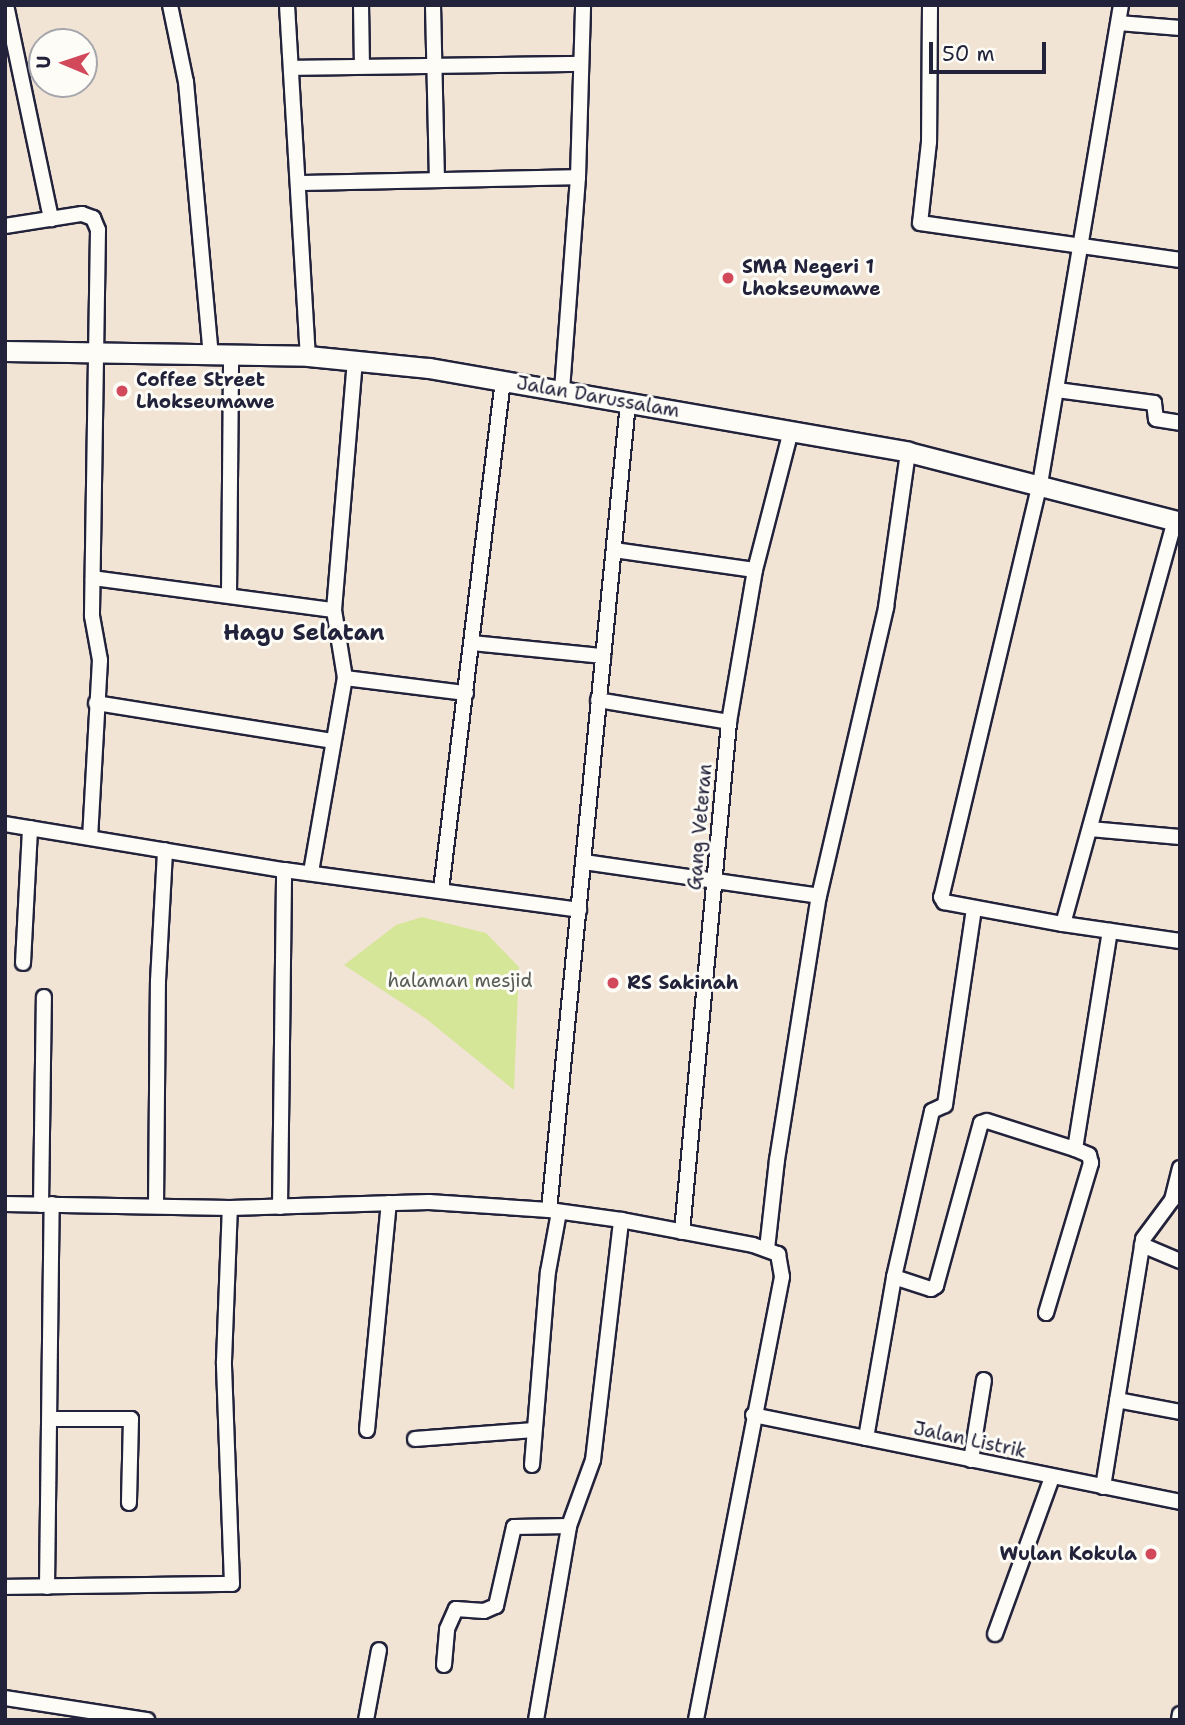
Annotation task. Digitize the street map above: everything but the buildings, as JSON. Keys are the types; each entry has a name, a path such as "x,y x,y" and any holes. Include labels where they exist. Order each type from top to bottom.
{"street":[{"path":"6,5 51,219"},
{"path":"170,5 186,82 221,355 229,595"},
{"path":"287,5 309,356"},
{"path":"361,5 362,66"},
{"path":"433,5 436,180"},
{"path":"562,390 578,177 583,5"},
{"path":"930,5 929,142 920,223 1180,260"},
{"path":"1121,5 1083,247 1041,483 996,684 942,889 944,902 1063,924 1180,941"},
{"path":"1119,23 1180,28"},
{"path":"291,68 433,63 580,64"},
{"path":"298,183 578,177"},
{"path":"5,226 82,214 93,218 98,230 92,615 100,660 90,837"},
{"name":"Jalan Darussalam","path":"5,351 309,356 503,380 908,452 1041,483 1177,522"},
{"path":"311,872 345,678 334,610 355,361"},
{"path":"441,890 503,380"},
{"path":"1057,390 1154,403 1156,419 1180,423"},
{"path":"532,1465 579,909 628,403"},
{"name":"Gang Veteran","path":"682,1233 729,722 755,570 790,431"},
{"path":"767,1249 819,897 886,607 908,452"},
{"path":"1063,924 1177,522"},
{"path":"614,550 755,570"},
{"path":"93,578 334,610"},
{"path":"472,643 603,656"},
{"path":"345,678 466,694"},
{"path":"598,700 729,722"},
{"path":"96,703 333,741"},
{"path":"5,824 284,870 579,909"},
{"path":"23,963 30,828"},
{"path":"1090,829 1180,837"},
{"path":"156,1206 158,981 165,850"},
{"path":"584,862 714,879 819,897"},
{"path":"280,1207 284,870"},
{"path":"866,1438 894,1277 932,1111 946,1105 974,908"},
{"path":"1075,1149 1110,931"},
{"path":"44,997 50,1419 47,1587"},
{"path":"894,1277 931,1289 936,1286 981,1123 987,1121 1089,1155 1091,1163 1046,1313"},
{"path":"1103,1487 1142,1245 1147,1230 1172,1200 1180,1168"},
{"path":"367,1430 389,1203"},
{"path":"5,1204 230,1208 389,1203 554,1211 621,1220 767,1249 778,1254 782,1277 753,1415 696,1720"},
{"path":"5,1587 232,1584 224,1361 230,1208"},
{"path":"536,1720 569,1526 593,1460 621,1220"},
{"path":"1142,1245 1180,1261"},
{"path":"971,1460 984,1380"},
{"path":"1117,1400 1180,1412"},
{"name":"Jalan Listrik","path":"753,1415 1180,1502"},
{"path":"50,1419 131,1419 129,1503"},
{"path":"415,1439 534,1430"},
{"path":"995,1634 1052,1476"},
{"path":"444,1665 447,1629 456,1609 484,1611 496,1606 514,1527 569,1526"},
{"path":"366,1720 379,1650"},
{"path":"5,1698 147,1720"},
{"path":"1179,1720 1180,1714"}],"green space":[{"name":"halaman mesjid","path":"422,917 486,933 519,967 514,1090 425,1018 344,965 396,925"}],"place":[{"name":"SMA Negeri 1 Lhokseumawe","path":"728,278"},
{"name":"Coffee Street Lhokseumawe","path":"122,391"},
{"name":"RS Sakinah","path":"613,983"},
{"name":"Wulan Kokula","path":"1151,1554"}],"district":[{"name":"Hagu Selatan","path":"304,632"}]}
